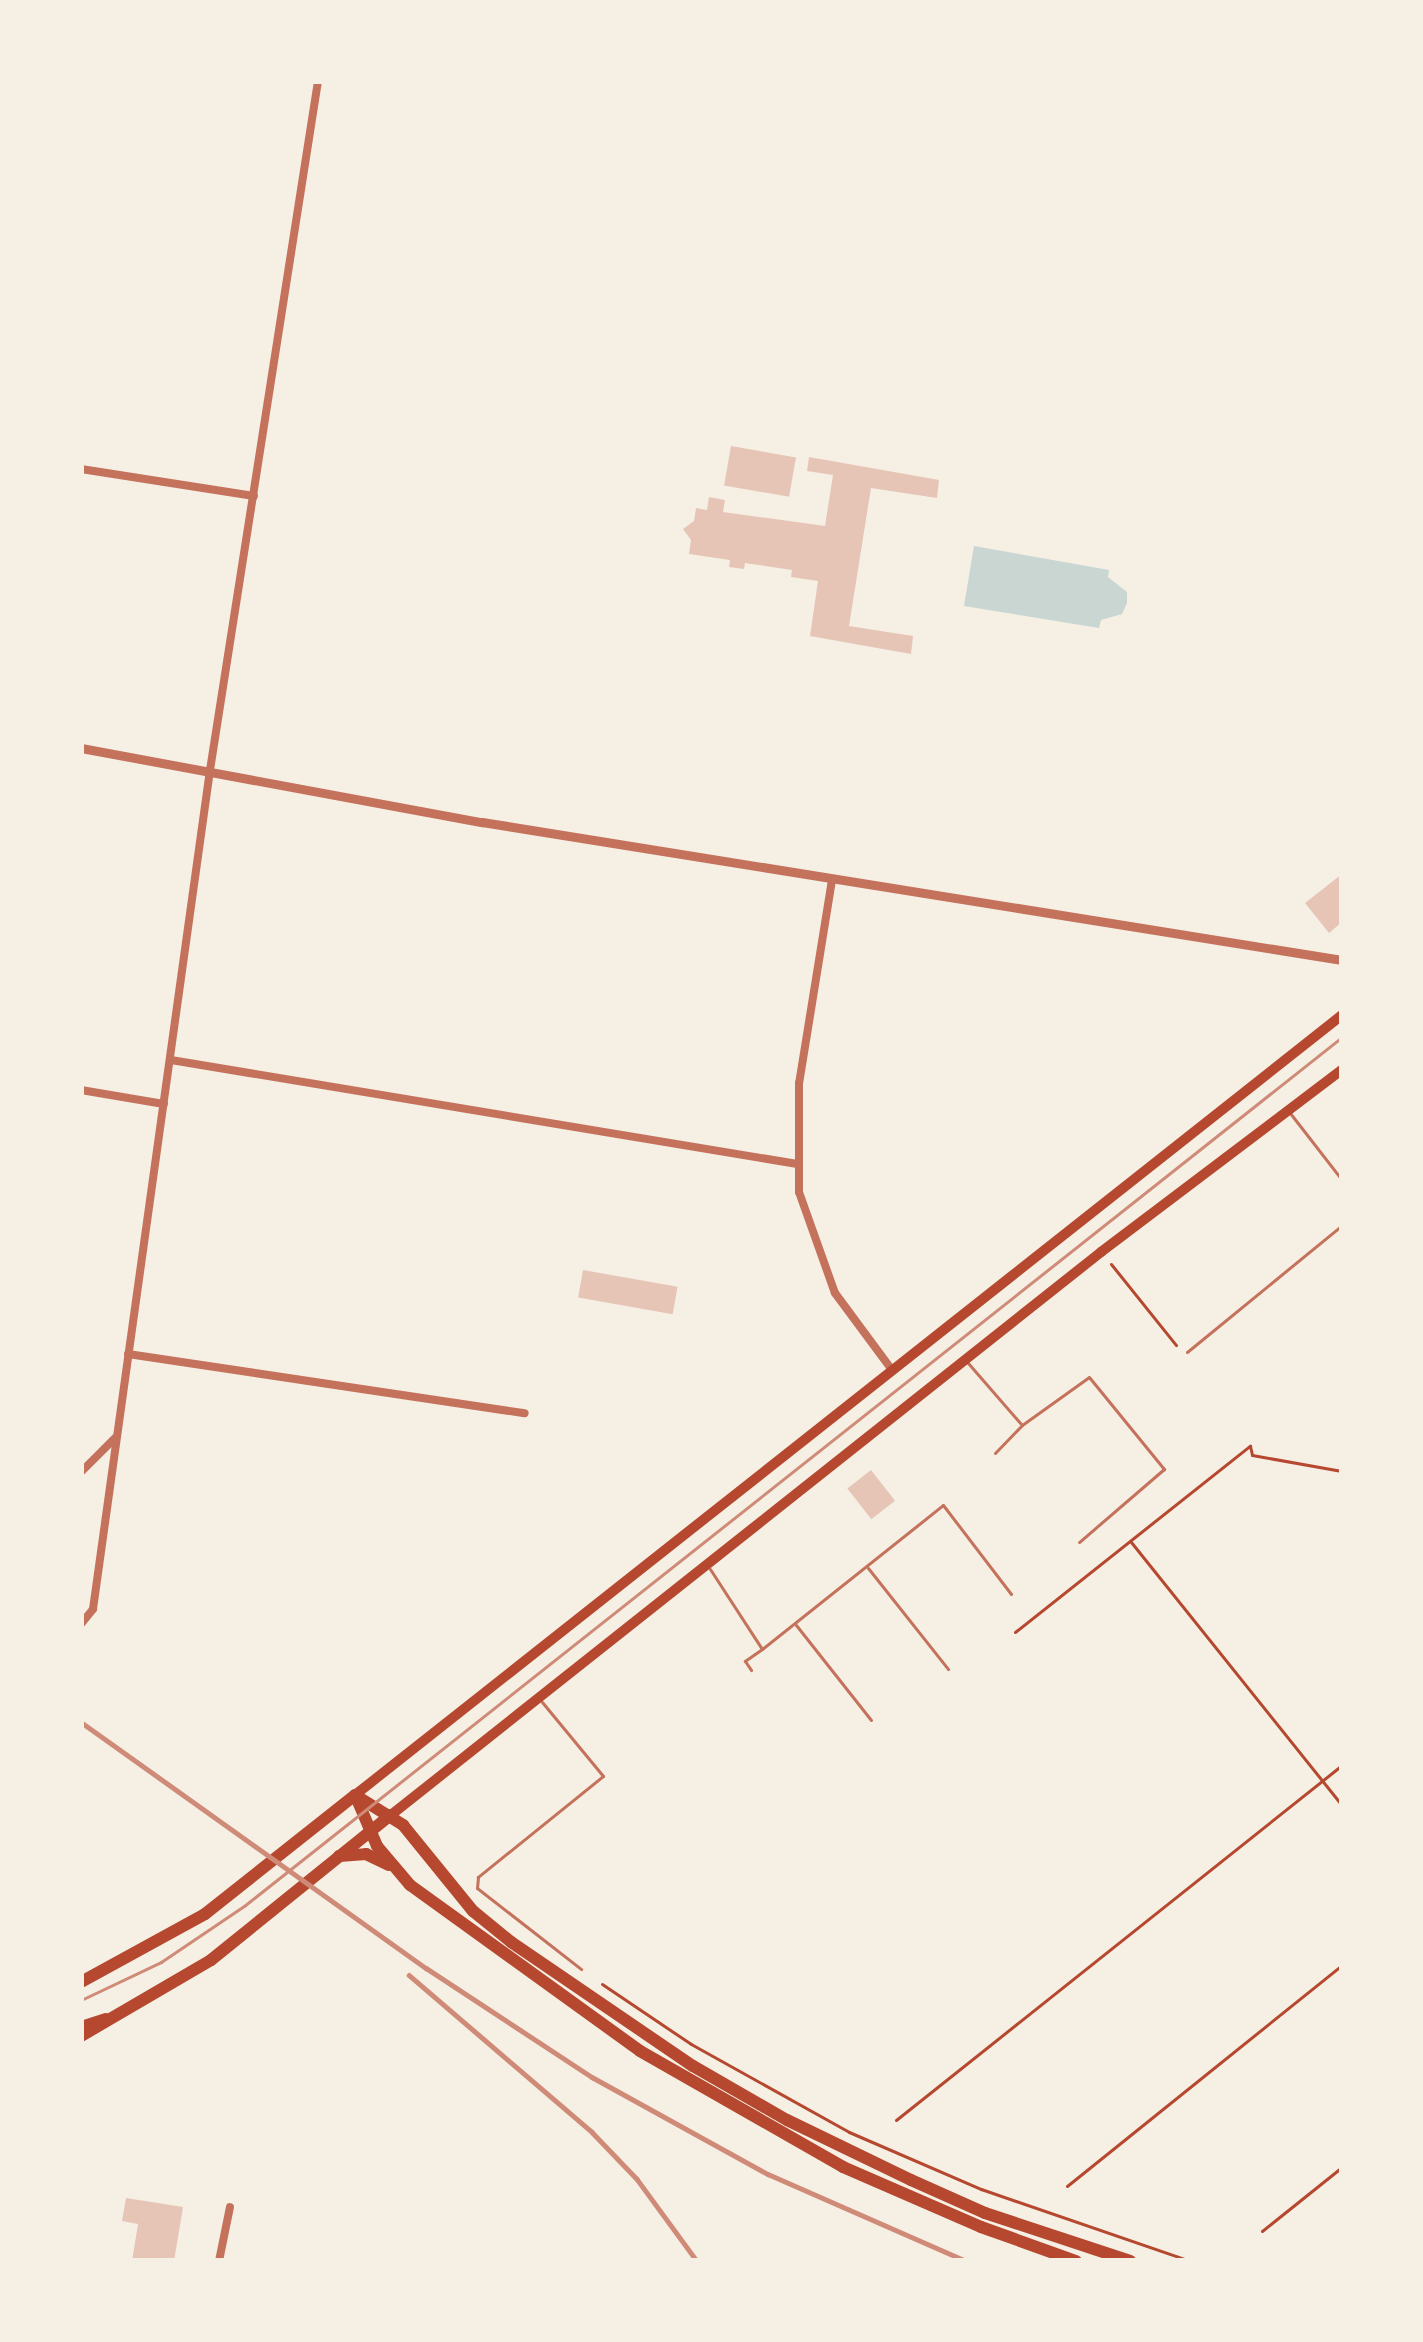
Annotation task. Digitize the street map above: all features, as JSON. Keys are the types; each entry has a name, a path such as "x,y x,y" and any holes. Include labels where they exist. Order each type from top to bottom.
{"main road":[{"path":"81,1982 158,1944 232,1894 1342,1015"},
{"path":"81,2036 211,1960 261,1924 369,1832 541,1701 1101,1252 1342,1070"},
{"path":"356,1796 391,1815 473,1911 693,2066 787,2120 911,2180 986,2213 1130,2261"},
{"path":"356,1796 369,1832 390,1865"},
{"path":"337,1858 366,1855 390,1865 521,1969 724,2103 892,2189 1076,2261"},
{"path":"81,2026 107,2017"}],"street":[{"path":"81,1624 93,1609 210,770 318,81"},
{"path":"81,469 254,496"},
{"path":"81,748 832,880 1342,960"},
{"path":"832,880 802,1050 797,1164 803,1209 826,1275 893,1371"},
{"path":"171,1060 797,1164"},
{"path":"81,1090 164,1104"},
{"path":"128,1354 525,1413"},
{"path":"81,1472 116,1437"},
{"path":"220,2261 230,2207"}],"lane":[{"path":"1289,1112 1342,1180"},
{"path":"1187,1352 1342,1225"},
{"path":"966,1361 1022,1425"},
{"path":"995,1453 1022,1425 1089,1377 1164,1468 1079,1542"},
{"path":"751,1670 745,1661 943,1505 1011,1594"},
{"path":"710,1567 762,1649"},
{"path":"867,1567 948,1669"},
{"path":"795,1624 871,1720"},
{"path":"541,1701 603,1776 478,1877 477,1888 581,1969"}],"path":[{"path":"1101,1252 1187,1352"},
{"path":"1015,1632 1250,1446 1252,1455 1342,1471"},
{"path":"1130,1541 1342,1804"},
{"path":"896,2120 1342,1765"},
{"path":"1066,2186 1342,1965"},
{"path":"581,1969 691,2044 849,2132 981,2189 1190,2261"},
{"path":"1262,2231 1342,2167"}],"shaded area":[{"path":"974,546 1109,570 1108,577 1127,592 1127,603 1122,614 1101,620 1099,628 964,606"}],"building":[{"path":"731,446 796,457 789,497 724,485"},
{"path":"809,457 939,480 937,498 871,488 849,626 913,636 911,654 810,636 818,581 791,577 792,570 745,563 744,569 729,567 730,560 689,554 691,540 683,529 694,521 696,508 707,510 709,497 725,500 723,512 825,526 833,475 807,471"},
{"path":"1342,874 1342,922 1329,933 1305,903"},
{"path":"583,1270 678,1287 673,1314 578,1298"},
{"path":"871,1470 895,1501 871,1519 847,1488"},
{"path":"126,2198 183,2207 174,2261 132,2261 138,2224 122,2221"}],"tram line":[{"path":"81,2000 161,1962 244,1906 1342,1037"}],"railway":[{"path":"81,1722 426,1968 592,2077 768,2174 966,2261"},
{"path":"409,1975 592,2132 637,2179 697,2261"}]}
